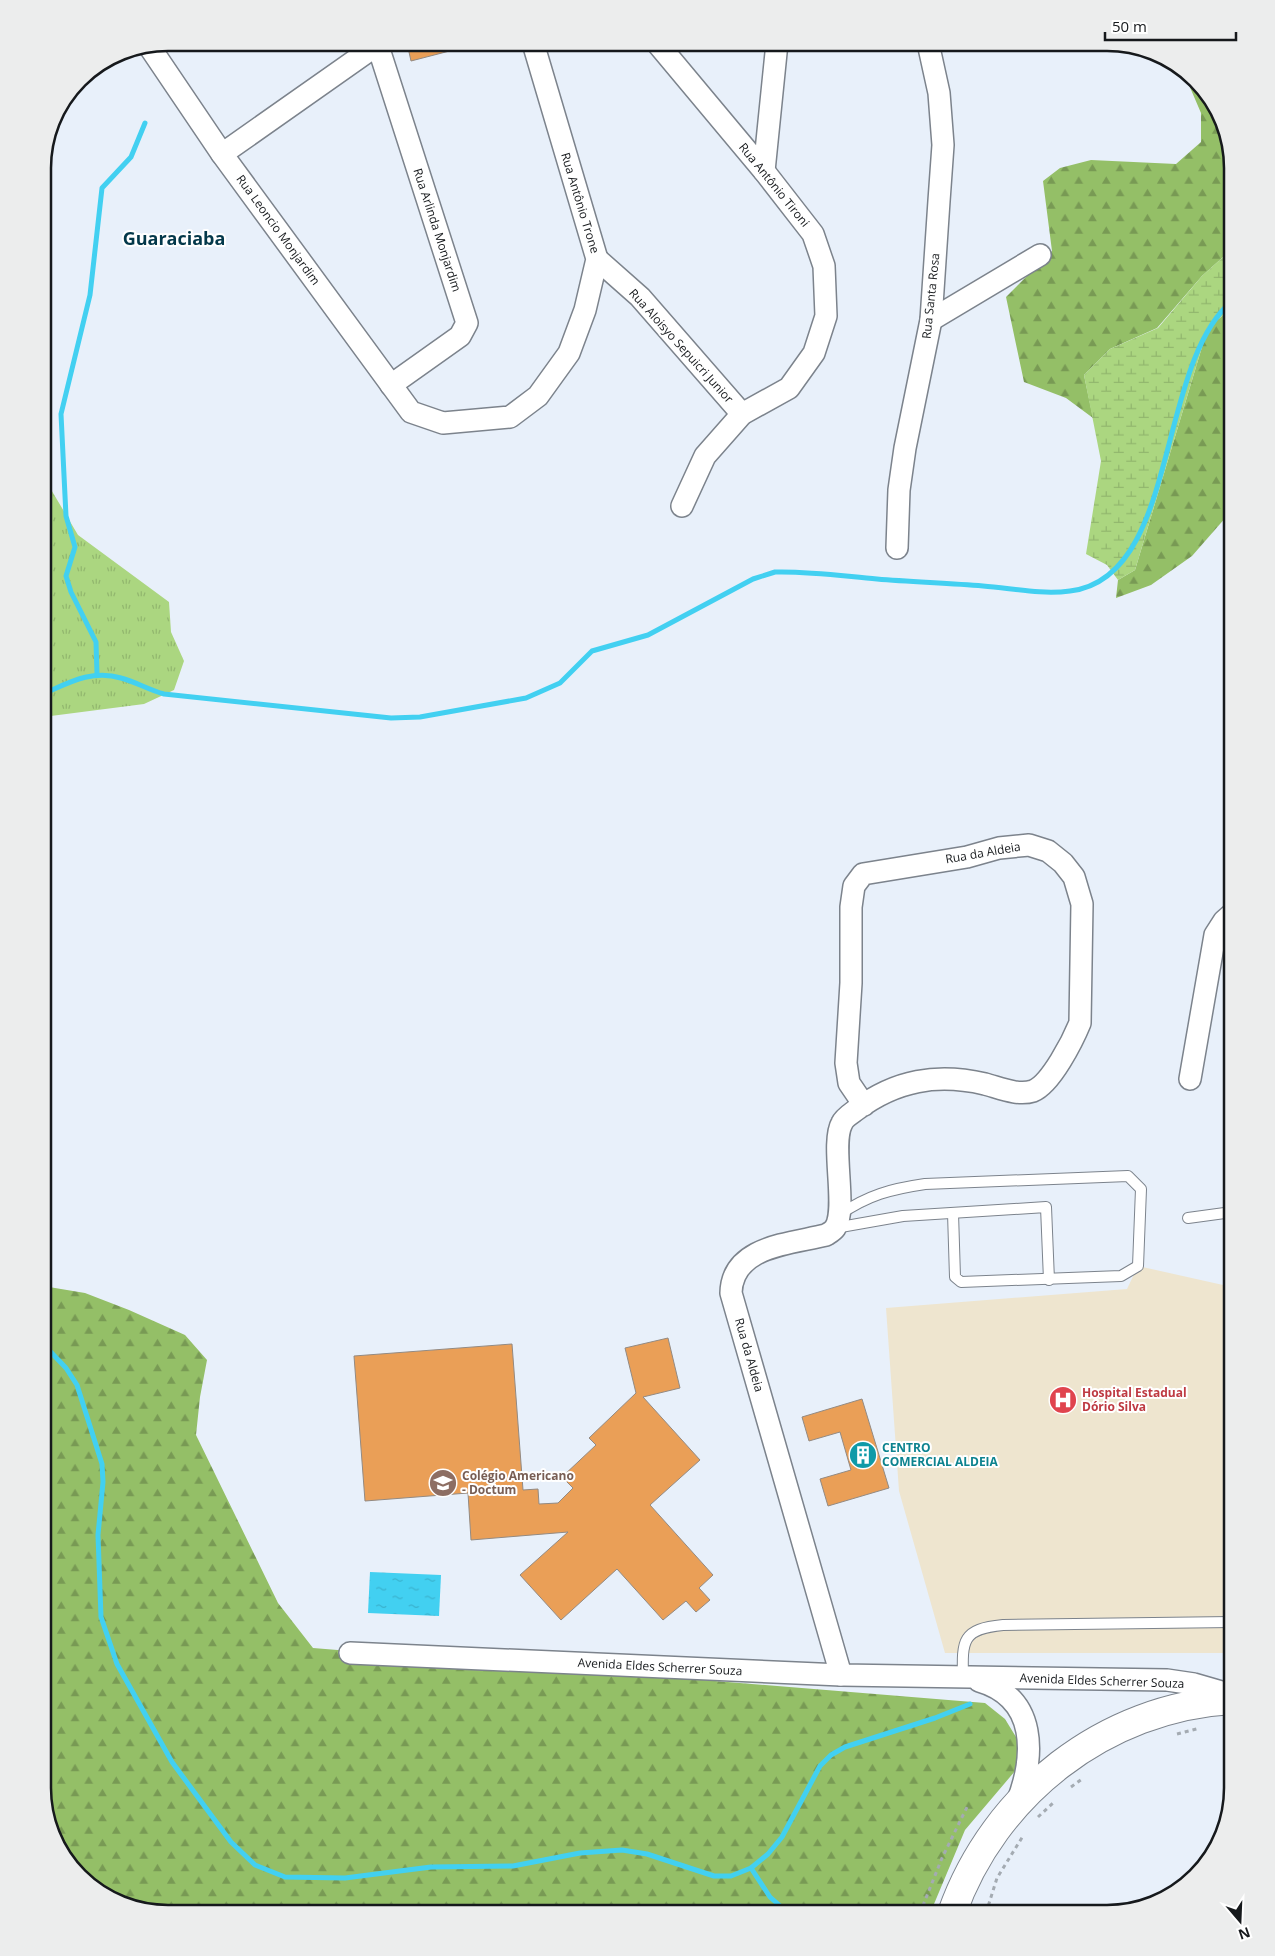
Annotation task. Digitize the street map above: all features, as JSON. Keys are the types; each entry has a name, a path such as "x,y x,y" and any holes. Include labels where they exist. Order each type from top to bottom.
{"main road":[{"path":"956,1905 969,1873 982,1849 1026,1817 1054,1768 1097,1740 1121,1728 1170,1710 1224,1701"}],"street":[{"path":"222,154 366,52"},
{"name":"Rua Arlinda Monjardim","path":"380,52 466,323 460,336 391,385"},
{"name":"Rua Antônio Trone","path":"411,412 442,423 510,417 538,396 569,353 585,310 597,259 536,52"},
{"name":"Rua Antônio Tironi","path":"664,52 764,171 812,234 824,266 826,316 814,353 790,388 742,414 705,456 682,506"},
{"path":"764,171 776,52"},
{"name":"Rua Santa Rosa","path":"897,548 899,490 904,448 931,320 943,145 939,93 930,52"},
{"name":"Rua Leoncio Monjardim","path":"153,53 222,154 411,412"},
{"path":"931,320 1040,255"},
{"name":"Rua Aloisyo Sepuicri Junior","path":"597,259 640,297 742,414"},
{"name":"Rua da Aldeia","path":"842,1675 731,1292 731,1279 736,1269 754,1253 826,1235 837,1222 839,1136 842,1122 864,1105 913,1081 937,1078 965,1079 1020,1093 1034,1090 1051,1073 1073,1039 1080,1023 1082,904 1074,877 1063,862 1048,851 1029,845 999,848 967,857 863,874 854,886 851,907 851,984 846,1063 849,1082 864,1105"},
{"path":"1190,1079 1215,935 1224,920"},
{"name":"Avenida Eldes Scherrer Souza","path":"350,1652 842,1675 1167,1680 1194,1684 1224,1693"},
{"name":"Avenida Eldes Scherrer Souza","path":"966,1678 983,1682 1002,1692 1016,1706 1024,1720 1029,1736 1026,1817"}],"lane":[{"path":"837,1222 861,1200 892,1189 925,1184 1128,1176 1141,1189 1138,1266 1120,1276 961,1282 955,1277 953,1213"},
{"path":"837,1222 1046,1207 1049,1280"},
{"path":"1188,1218 1224,1213"},
{"path":"966,1678 962,1653 969,1635 980,1627 1003,1625 1224,1622"}],"path":[{"path":"1171,1735 1206,1727"},
{"path":"1067,1789 1083,1778"},
{"path":"989,1905 997,1878 1026,1817 1054,1802"},
{"path":"924,1905 942,1858 968,1805"}],"shaded area":[{"name":"Hospital Estadual Dório Silva","path":"1138,1266 1224,1285 1224,1653 945,1653 899,1491 886,1308 1127,1289"}],"green space":[{"path":"1189,85 1204,103 1220,138 1224,168 1224,256 1202,276 1157,328 1110,349 1084,375 1093,418 1066,398 1024,382 1006,297 1052,251 1043,181 1060,168 1091,160 1176,164 1201,142 1201,113"},
{"path":"1224,256 1224,315 1208,327 1135,570 1118,580 1107,565 1086,554 1101,461 1084,375 1110,349 1158,328 1202,276"},
{"path":"1224,315 1224,519 1192,556 1151,585 1116,598 1118,580 1135,570 1208,327"},
{"path":"52,491 78,535 169,602 171,632 184,661 174,690 144,704 52,716"},
{"path":"51,1287 85,1293 185,1335 207,1360 200,1397 196,1435 278,1603 313,1648 985,1703 1005,1719 1029,1758 1021,1764 965,1830 934,1904 161,1904 131,1899 103,1885 91,1876 75,1859 60,1832 52,1803"}],"water":[{"path":"370,1572 441,1575 439,1616 368,1613"}],"building":[{"path":"409,52 446,52 411,61"},
{"name":"Colégio Americano - Doctum","path":"668,1338 680,1388 643,1397 700,1460 650,1505 713,1575 699,1588 710,1600 696,1612 686,1601 663,1620 617,1569 561,1620 520,1575 568,1532 471,1540 468,1493 365,1501 354,1356 512,1344 523,1490 538,1489 539,1504 558,1503 573,1488 562,1477 596,1445 589,1438 636,1393 625,1348"},
{"name":"CENTRO COMERCIAL ALDEIA","path":"862,1399 889,1488 828,1506 820,1479 851,1470 840,1432 809,1441 802,1417"}],"waterway":[{"path":"97,674 96,642 71,592 66,576 75,547 66,516 61,414 90,295 102,188 131,157 145,123"},
{"path":"52,690 80,678 100,675 127,680 164,694 391,718 420,717 526,698 560,683 592,651 648,635 753,579 775,572 813,573 1037,592 1070,591 1105,577 1131,549 1149,511 1190,372 1207,332 1224,311"},
{"path":"51,1353 66,1368 77,1385 102,1464 103,1482 98,1535 101,1617 117,1664 172,1762 231,1842 255,1865 285,1877 345,1878 431,1867 513,1866 580,1853 622,1850 647,1854 714,1876 731,1876 751,1868 768,1854 782,1837 820,1766 831,1755 845,1747 935,1718 970,1704"},
{"path":"751,1868 770,1897 779,1905"}],"place":[{"name":"Hospital Estadual Dório Silva","path":"1063,1400"},
{"name":"CENTRO COMERCIAL ALDEIA","path":"863,1455"},
{"name":"Colégio Americano - Doctum","path":"443,1483"}],"district":[{"name":"Guaraciaba","path":"174,239"}]}
